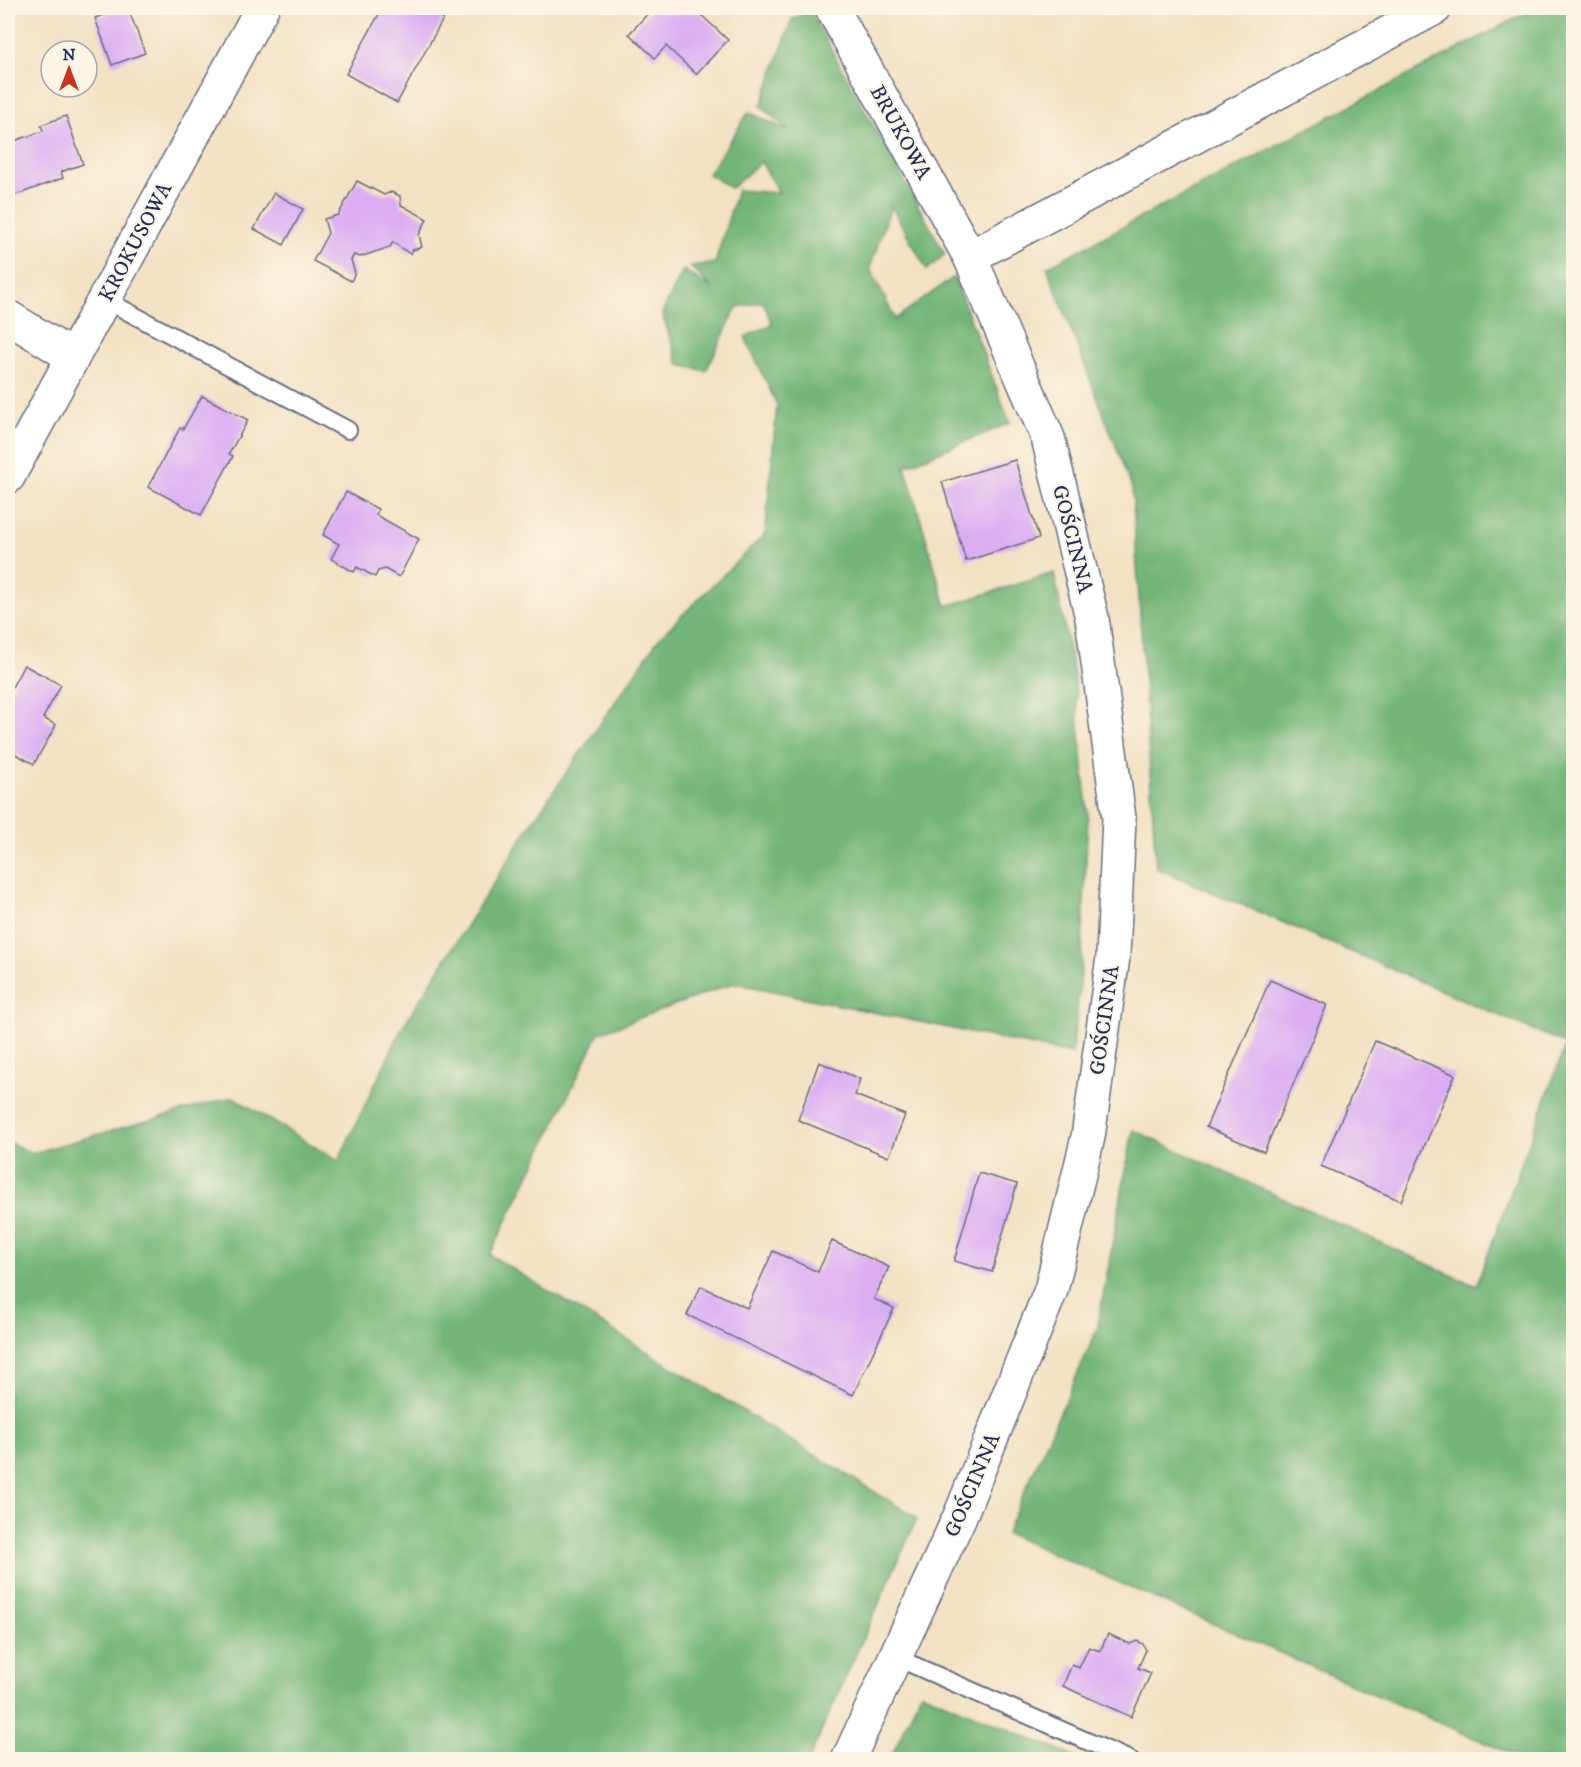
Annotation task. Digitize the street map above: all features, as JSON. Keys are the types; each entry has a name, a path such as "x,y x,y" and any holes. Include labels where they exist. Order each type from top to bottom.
{"street":[{"name":"KROKUSOWA","path":"8,477 262,8"},
{"name":"BRUKOWA","path":"832,8 970,257"},
{"path":"970,257 1436,8"},
{"name":"GOŚCINNA","path":"848,1760 960,1516 1051,1290 1088,1137 1113,957 1119,818 1092,618 1048,438 970,257"},
{"path":"8,317 73,357"}],"lane":[{"path":"104,299 348,430"},
{"path":"895,1657 1130,1760"}],"green space":[{"path":"1535,8 1574,8 1573,1760 1522,1759 1006,1533 1097,1330 1133,1130 1476,1286 1566,1044 1156,868 1132,488 1047,267"},
{"path":"810,11 945,254 927,270 891,206 870,268 895,319 954,277 1010,423 905,466 946,606 1054,573 1074,675 1088,815 1081,974 1072,1054 734,983 599,1033 490,1255 917,1518 809,1759 8,1759 8,1142 32,1153 233,1097 338,1161 403,1026 529,827 660,637 765,534 777,405 745,337 772,324 763,302 737,307 706,371 679,365 662,313 683,270 712,288 690,266 715,263 737,190 779,193 761,162 731,188 708,174 749,112 788,131 761,106 792,19"},
{"path":"921,1692 1079,1759 890,1759"}],"building":[{"path":"128,8 145,53 112,65 95,18"},
{"path":"367,8 449,8 397,103 346,74 379,14"},
{"path":"653,8 687,8 694,14 697,11 728,40 696,74 666,46 655,58 629,34"},
{"path":"66,116 83,164 61,172 63,178 8,198 8,143 43,131 41,125"},
{"path":"357,181 384,195 391,192 400,196 401,205 427,219 419,235 422,247 413,250 410,254 393,242 390,247 360,257 354,255 351,260 355,273 351,281 313,261 328,233 324,219 338,215"},
{"path":"274,193 303,209 284,245 254,229"},
{"path":"202,396 248,420 229,454 233,456 201,515 148,487 180,428 183,429"},
{"path":"1015,460 1039,538 966,561 942,482"},
{"path":"346,492 378,509 376,515 419,539 399,577 385,569 378,571 375,577 357,567 354,572 331,559 339,544 323,535"},
{"path":"24,665 61,685 43,718 56,725 34,764 8,750 8,695"},
{"path":"1270,980 1327,1005 1264,1152 1206,1127"},
{"path":"1375,1041 1455,1075 1401,1201 1321,1166"},
{"path":"819,1062 860,1079 855,1095 905,1115 889,1157 798,1120"},
{"path":"979,1173 1017,1184 992,1272 954,1261"},
{"path":"832,1241 889,1267 874,1299 894,1308 853,1395 687,1315 701,1286 747,1308 773,1251 818,1272"},
{"path":"1108,1634 1130,1644 1137,1641 1143,1644 1146,1650 1138,1668 1151,1673 1131,1717 1063,1686 1072,1664 1079,1668 1089,1647 1100,1651"}]}
